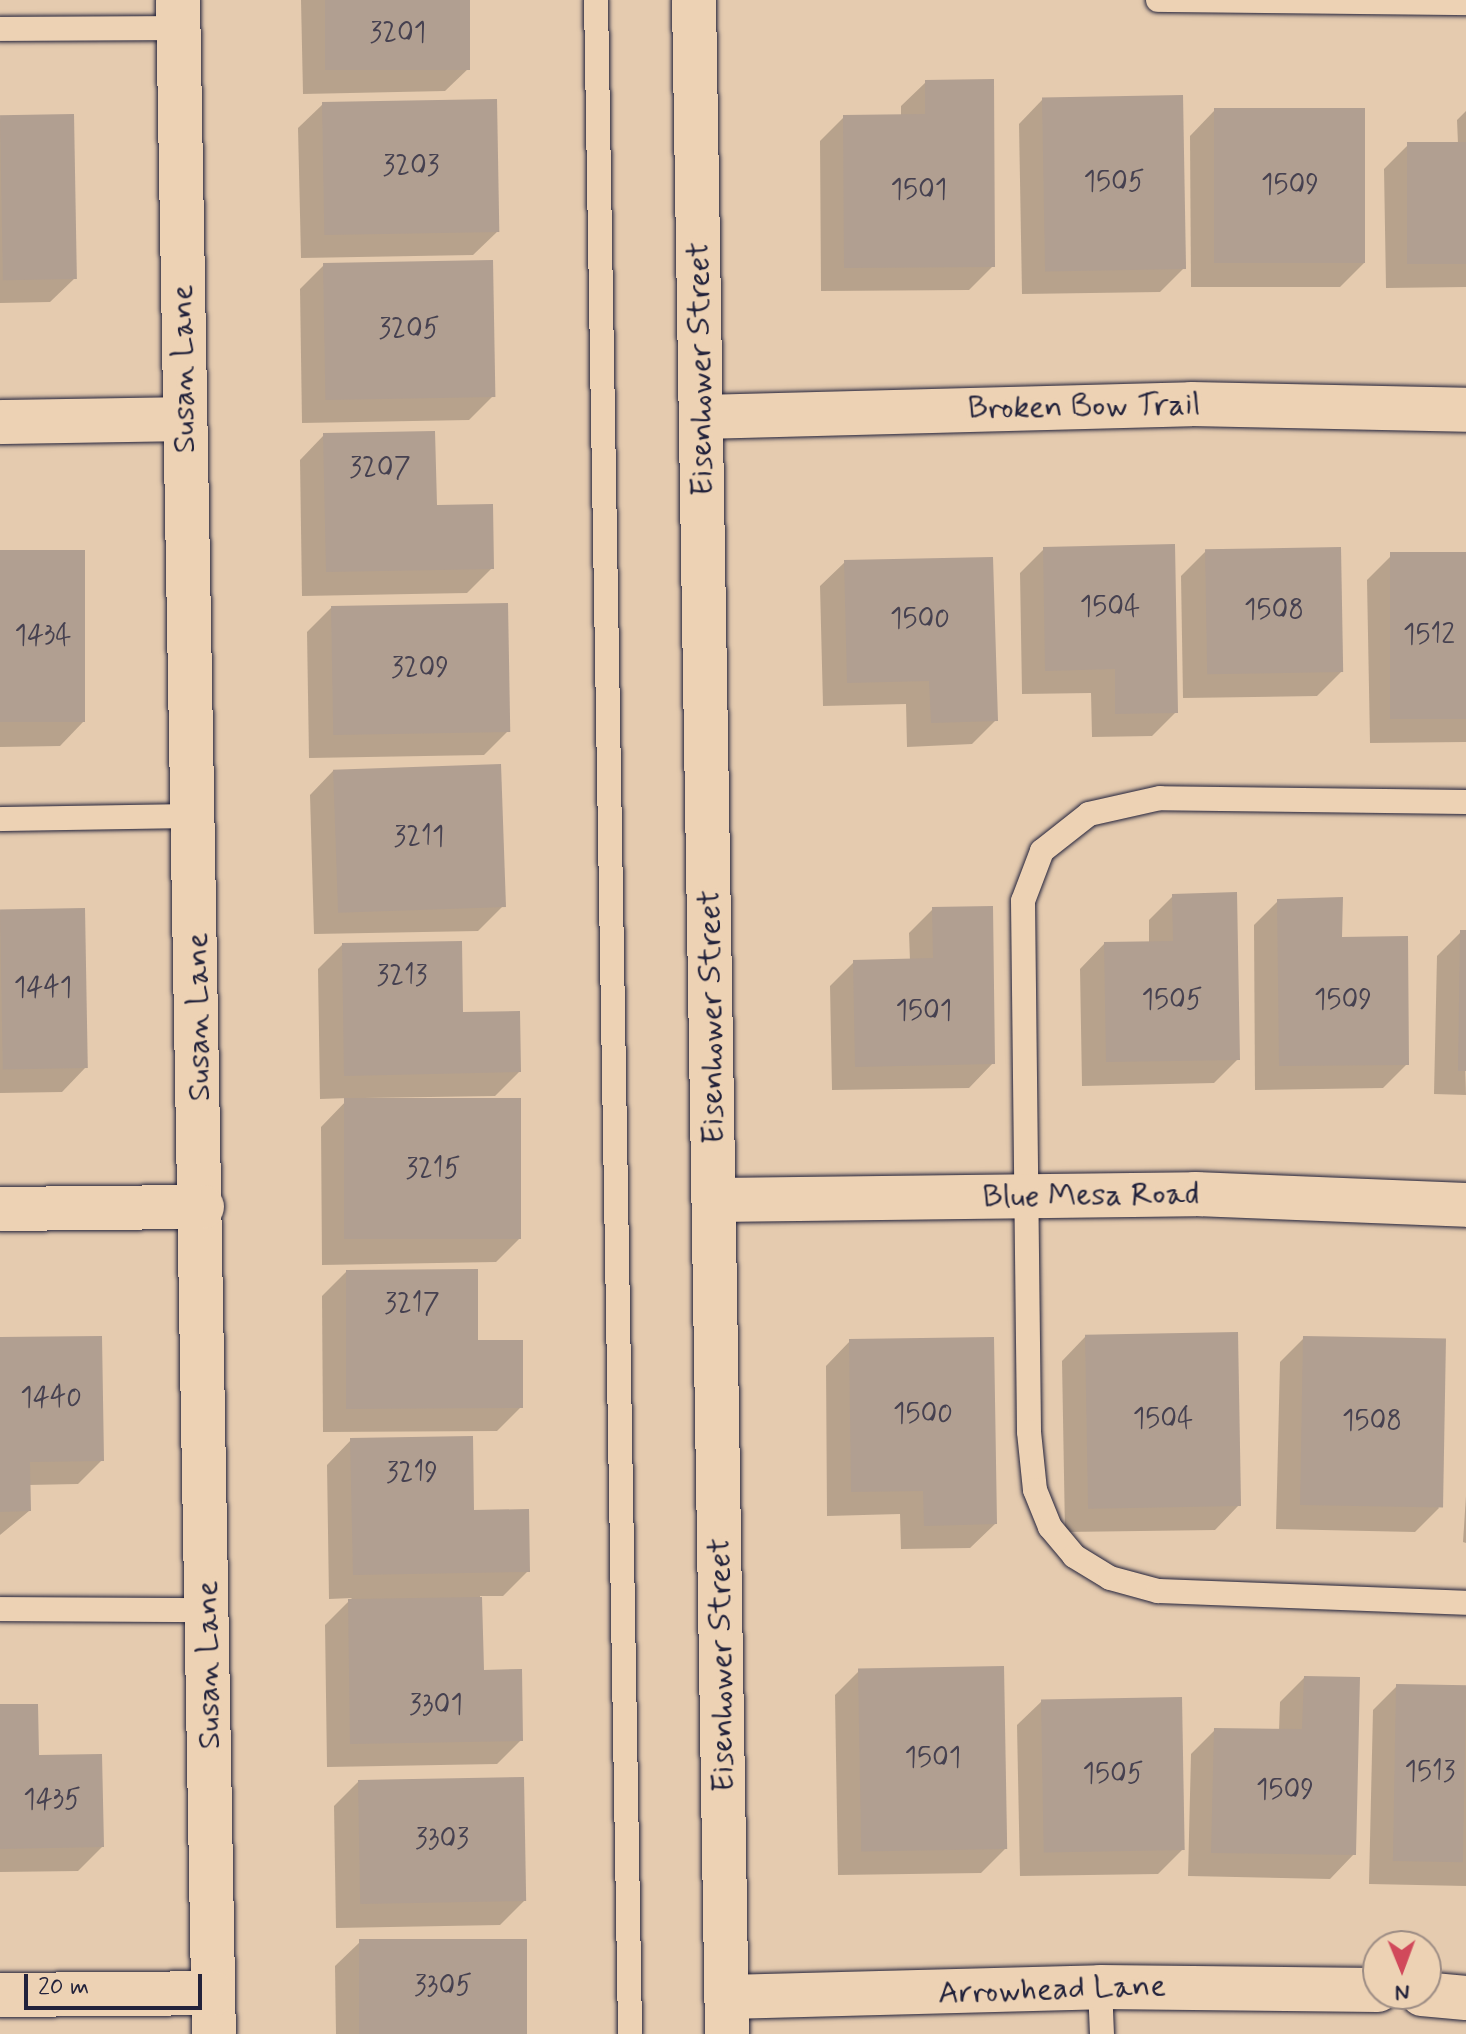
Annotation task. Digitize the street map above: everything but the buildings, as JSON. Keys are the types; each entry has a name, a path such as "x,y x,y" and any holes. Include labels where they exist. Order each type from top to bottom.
{"street":[{"name":"Eisenhower Street","path":"694,0 727,2016"},
{"name":"Susan Lane","path":"178,14 202,1207 213,2014"},
{"name":"Broken Bow Trail","path":"702,417 1191,404 1466,410"},
{"path":"0,422 184,419"},
{"name":"Blue Mesa Road","path":"715,1200 1195,1194 1466,1205"},
{"path":"0,1209 202,1207"},
{"name":"Arrowhead Lane","path":"727,2016 1100,1987 1362,1990"},
{"path":"0,1995 213,2014"},
{"path":"1442,1996 1466,1998"}],"lane":[{"path":"596,0 630,2034"},
{"path":"1158,0 1466,3"},
{"path":"0,29 178,14"},
{"path":"1466,802 1160,798 1089,814 1042,851 1023,901 1035,1490 1050,1527 1074,1556 1110,1578 1158,1591 1466,1603"},
{"path":"0,819 195,816"},
{"path":"0,1609 209,1610"},
{"path":"1100,1987 1102,2034"}]}
